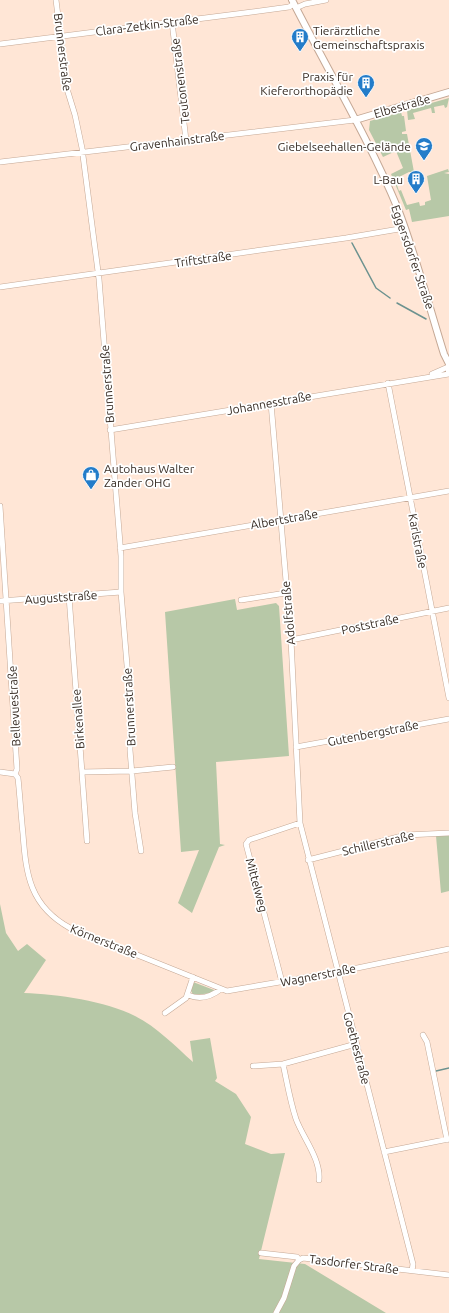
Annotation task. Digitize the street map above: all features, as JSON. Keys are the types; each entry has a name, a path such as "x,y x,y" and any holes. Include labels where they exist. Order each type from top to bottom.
{"street":[{"name":"Brunnerstraße","path":"56,0 68,94 75,115 82,152 99,274 131,714 130,750 135,813 141,851"},
{"name":"Clara-Zetkin-Straße","path":"0,44 282,8 294,4 305,4 326,0"},
{"name":"Eggersdorfer Straße","path":"294,4 384,178 405,228 449,368"},
{"name":"Teutonenstraße","path":"172,22 186,140"},
{"name":"Elbestraße","path":"355,120 449,92"},
{"name":"Gravenhainstraße","path":"0,162 355,120"},
{"name":"Triftstraße","path":"0,287 99,274 405,228"},
{"name":"Eggersdorfer Straße","path":"442,344 449,355"},
{"name":"Johannesstraße","path":"110,430 427,376 449,368"},
{"name":"Karlstraße","path":"388,383 431,612 449,698"},
{"name":"Adolfstraße","path":"271,403 290,640 300,824"},
{"name":"Albertstraße","path":"120,548 280,519 449,491"},
{"name":"Bellevuestraße","path":"0,506 17,764 15,774 18,778 25,856"},
{"name":"Auguststraße","path":"0,601 121,592"},
{"path":"241,600 286,593"},
{"name":"Birkenallee","path":"69,596 87,841"},
{"name":"Poststraße","path":"290,640 449,608"},
{"name":"Gutenbergstraße","path":"296,747 449,719"},
{"path":"82,772 132,771 173,767"},
{"path":"0,772 15,774"},
{"name":"Goethestraße","path":"300,824 308,860 413,1264 412,1271"},
{"name":"Mittelweg","path":"282,982 246,844 249,840 300,824"},
{"name":"Schillerstraße","path":"308,860 406,835 449,833"},
{"name":"Körnerstraße","path":"25,856 28,876 34,894 45,908 60,922 222,989"},
{"name":"Wagnerstraße","path":"188,994 194,997 206,997 222,989 232,991 338,972 449,949"},
{"path":"164,1013 188,994 193,977"},
{"path":"384,1152 448,1139 427,1042 423,1036"},
{"path":"253,1066 283,1064 356,1044"},
{"path":"283,1064 297,1120 313,1156 319,1174 318,1180"},
{"name":"Tasdorfer Straße","path":"261,1253 297,1257 299,1260 303,1258 449,1275"},
{"path":"276,1313 284,1298 294,1266 299,1260"}],"green space":[{"path":"449,98 447,107 445,108 444,105 434,107 435,113 432,113 431,108 413,113 415,119 408,120 407,110"},
{"path":"401,112 402,116 404,116 406,131 402,132 402,134 407,134 414,172 409,172 395,179 399,191 401,190 407,205 419,202 420,206 425,205 425,202 431,200 427,176 448,169 449,172 444,173 449,174 449,216 412,222 409,209 406,210 391,174 403,168 396,151 383,157 369,130 370,121"},
{"path":"235,599 237,610 276,603 279,606 289,756 216,762 220,844 225,845 219,847 192,913 178,903 199,850 181,852 165,612"},
{"path":"449,835 449,891 441,893 436,836"},
{"path":"0,904 6,933 18,951 27,944 46,960 24,993 81,999 110,1006 123,1011 143,1020 166,1037 193,1062 190,1041 210,1038 217,1078 215,1081 236,1094 251,1117 245,1144 271,1154 285,1153 259,1259 305,1264 386,1313 0,1313"},
{"path":"193,982 214,990 213,993 193,995 190,988"}],"waterway":[{"path":"352,243 376,288 390,298"},
{"path":"397,303 426,319"},
{"path":"436,1071 449,1068"}],"place":[{"name":"Tierärztliche Gemeinschaftspraxis","path":"300,52"},
{"name":"Praxis für Kieferorthopädie","path":"366,98"},
{"name":"Giebelseehallen-Gelände","path":"424,161"},
{"name":"L-Bau","path":"416,194"},
{"name":"Autohaus Walter Zander OHG","path":"91,490"}]}
